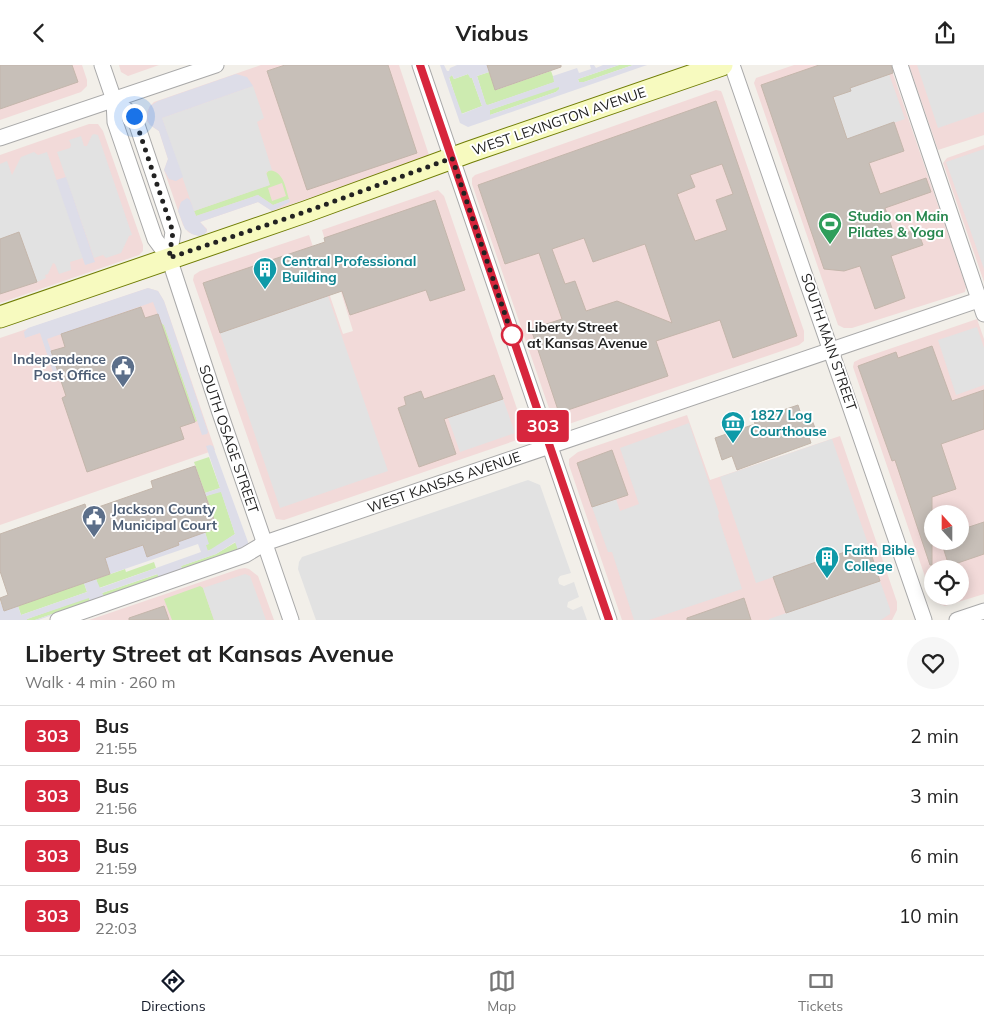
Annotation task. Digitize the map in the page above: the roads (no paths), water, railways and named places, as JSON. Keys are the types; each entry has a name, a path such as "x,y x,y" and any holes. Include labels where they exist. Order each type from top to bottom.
{"street":[{"name":"SOUTH OSAGE STREET","path":"102,65 114,100 115,122 155,239 169,258 218,410 291,620"},
{"path":"0,138 216,65"},
{"path":"420,65 609,620"},
{"name":"WEST LEXINGTON AVENUE","path":"0,317 722,65"},
{"name":"SOUTH MAIN STREET","path":"732,65 924,620"},
{"path":"900,65 982,303"},
{"name":"WEST KANSAS AVENUE","path":"58,620 245,555 265,543 832,350 982,303"},
{"path":"957,620 984,611"}],"place":[{"name":"Studio on Main Pilates & Yoga","path":"830,245"},
{"name":"Central Professional Building","path":"265,290"},
{"name":"Liberty Street at Kansas Avenue","path":"512,335"},
{"name":"Independence Post Office","path":"123,388"},
{"name":"1827 Log Courthouse","path":"733,444"},
{"name":"Jackson County Municipal Court","path":"94,538"},
{"name":"Faith Bible College","path":"827,579"}]}
